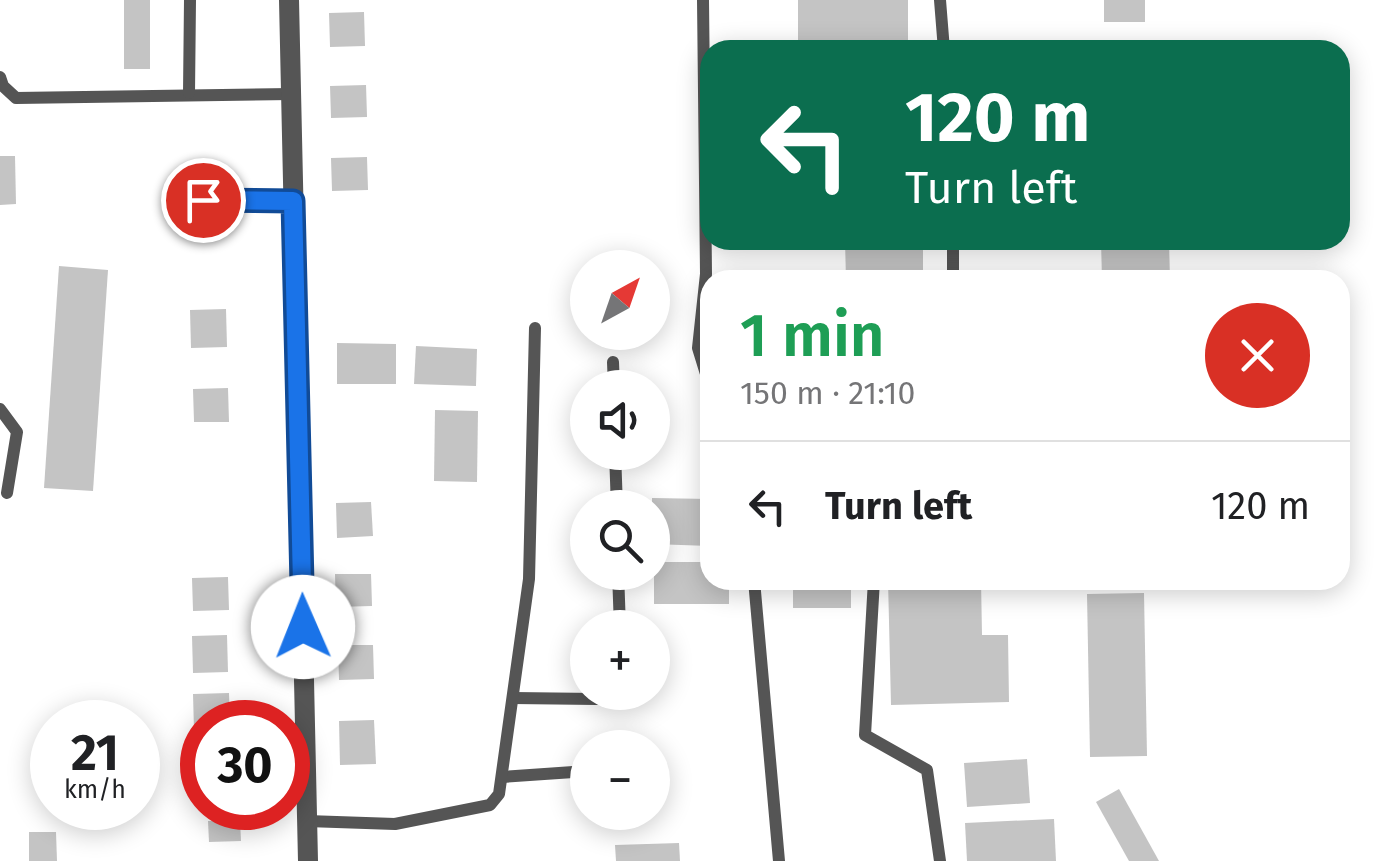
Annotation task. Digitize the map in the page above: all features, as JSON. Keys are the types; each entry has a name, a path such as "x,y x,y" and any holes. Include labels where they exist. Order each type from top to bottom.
{"street":[{"path":"288,0 304,700"},
{"path":"307,830 308,861"}],"lane":[{"path":"189,93 190,0"},
{"path":"703,0 703,40"},
{"path":"940,0 943,40"},
{"path":"0,77 2,86 16,98 291,94"},
{"path":"203,200 293,201"},
{"path":"310,821 395,824 490,805 499,794 529,579 535,328"},
{"path":"700,330 700,354"},
{"path":"613,362 613,370"},
{"path":"0,409 18,432 7,493"},
{"path":"755,590 779,861"},
{"path":"873,590 866,735 928,770 940,861"},
{"path":"513,698 570,699"},
{"path":"502,776 570,772"}],"building":[{"path":"124,0 150,0 150,69 124,69"},
{"path":"798,0 908,0 908,40 798,40"},
{"path":"1104,0 1145,0 1145,22 1104,22"},
{"path":"364,12 365,46 330,47 329,13"},
{"path":"366,85 367,117 331,118 330,86"},
{"path":"0,156 15,156 16,204 0,205"},
{"path":"367,157 368,190 332,191 331,158"},
{"path":"845,250 923,250 923,270 846,270"},
{"path":"1101,250 1169,250 1170,270 1102,270"},
{"path":"59,266 108,270 93,491 44,488"},
{"path":"226,309 227,347 191,348 190,310"},
{"path":"337,343 396,344 396,384 337,384"},
{"path":"416,346 477,349 476,386 414,384"},
{"path":"228,388 229,422 194,422 193,389"},
{"path":"435,410 478,411 477,482 434,481"},
{"path":"670,498 700,499 700,546 670,545"},
{"path":"371,502 373,536 337,538 336,503"},
{"path":"670,562 700,562 700,590 729,590 729,604 654,604 654,590 670,590"},
{"path":"335,574 371,574 372,606 336,607"},
{"path":"228,577 229,610 193,611 192,578"},
{"path":"793,590 851,590 851,608 793,608"},
{"path":"888,590 981,590 982,635 1008,635 1009,702 891,705"},
{"path":"1144,593 1147,756 1090,757 1087,594"},
{"path":"227,635 228,672 193,673 192,636"},
{"path":"338,645 373,645 374,679 339,680"},
{"path":"229,693 229,700 193,700 193,694"},
{"path":"374,720 376,764 340,765 339,721"},
{"path":"1027,759 1030,803 967,807 964,763"},
{"path":"1119,789 1159,861 1129,861 1096,802"},
{"path":"1054,819 1056,861 967,861 965,823"},
{"path":"208,830 240,830 241,841 209,842"},
{"path":"29,832 56,832 57,861 29,861"},
{"path":"679,843 680,861 616,861 615,845"}],"route":[{"path":"203,200 293,201 303,627"}]}
